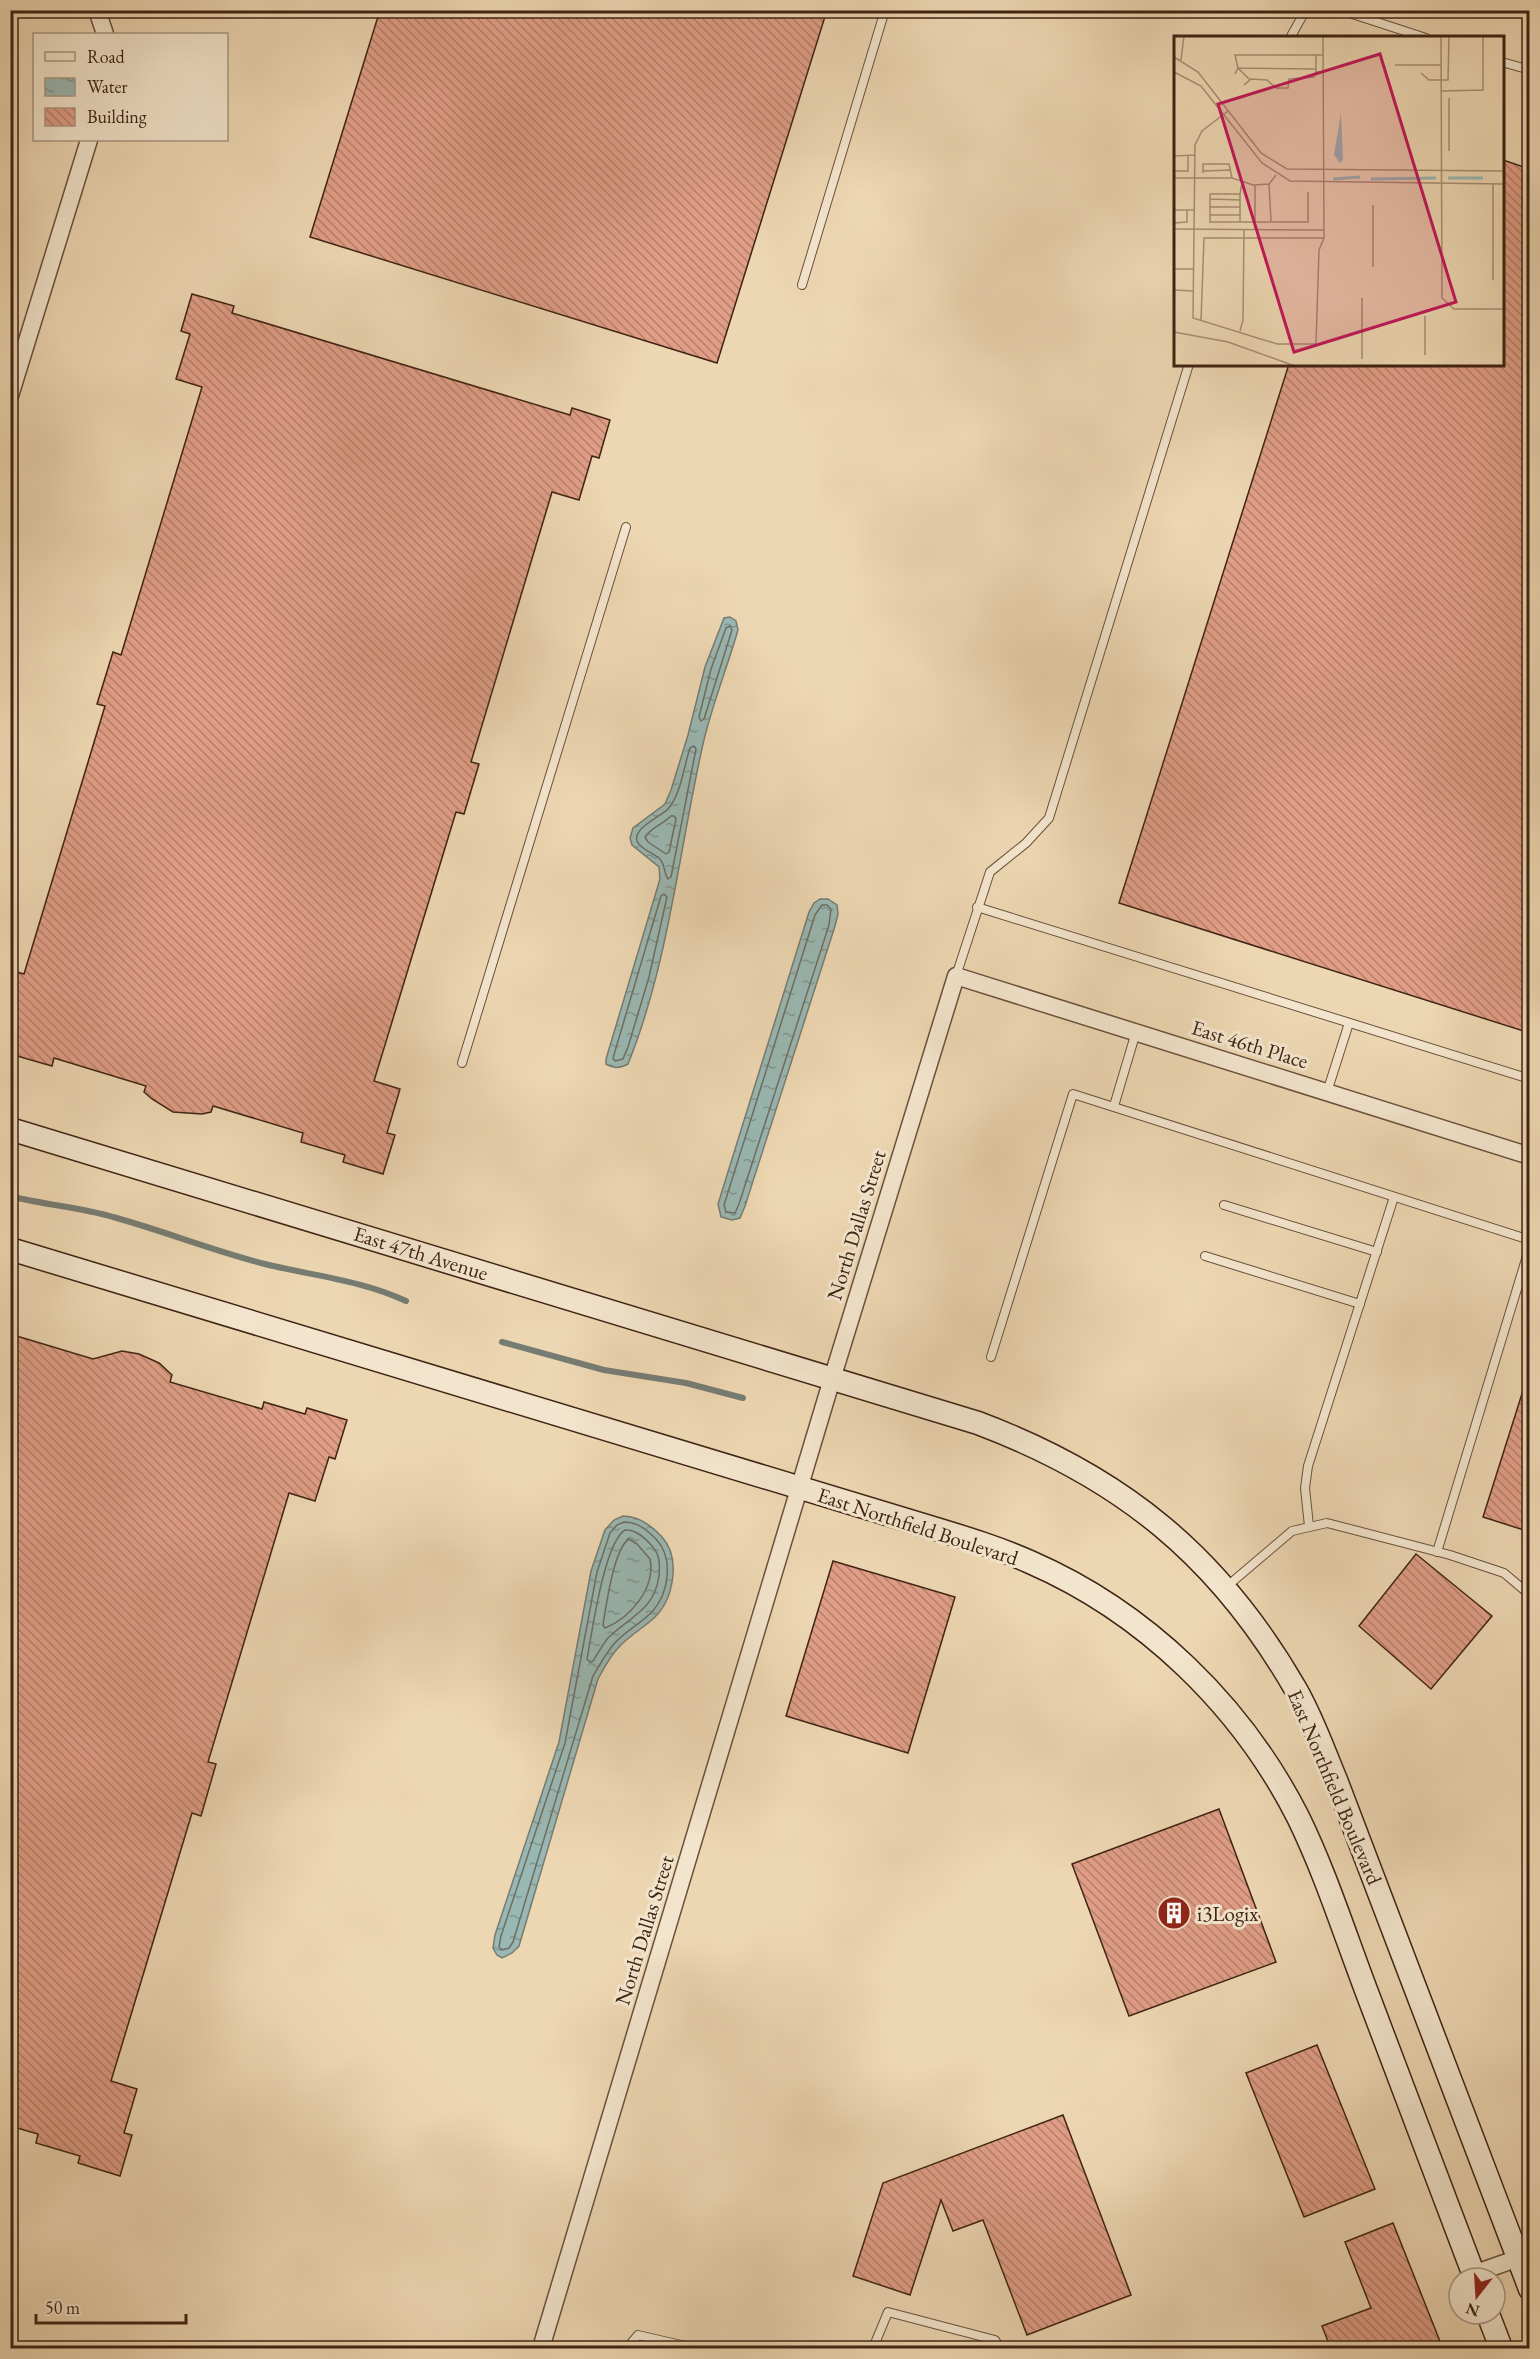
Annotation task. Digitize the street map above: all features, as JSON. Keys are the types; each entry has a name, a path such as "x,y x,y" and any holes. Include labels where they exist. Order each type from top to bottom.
{"main road":[{"name":"East 47th Avenue","path":"10,1129 832,1379"},
{"path":"10,1249 800,1488"},
{"name":"East Northfield Boulevard","path":"832,1379 978,1423 1039,1448 1073,1465 1121,1494 1181,1541 1255,1625 1296,1689 1313,1724 1524,2256 1530,2289"},
{"name":"East Northfield Boulevard","path":"800,1488 995,1548 1062,1577 1145,1631 1192,1671 1230,1712 1274,1774 1310,1843 1470,2266"},
{"path":"1492,2326 1501,2349"}],"street":[{"path":"99,14 105,33"},
{"path":"10,396 89,141"},
{"name":"East 46th Place","path":"956,976 1530,1156"},
{"name":"North Dallas Street","path":"541,2349 832,1379 956,976"},
{"path":"1499,2266 1524,2256"}],"lane":[{"path":"802,285 885,10"},
{"path":"1291,36 1304,13 1311,10"},
{"path":"1340,10 1420,36"},
{"path":"1504,62 1530,70"},
{"path":"956,976 990,872 1026,843 1049,818 1188,366"},
{"path":"462,1063 626,527"},
{"path":"977,907 1530,1079"},
{"path":"1327,1092 1349,1023"},
{"path":"1114,1106 1136,1032"},
{"path":"991,1357 1073,1094 1530,1240"},
{"path":"1309,1526 1305,1488 1308,1466 1394,1197"},
{"path":"1224,1205 1377,1252"},
{"path":"1437,1552 1530,1246"},
{"path":"1205,1256 1360,1304"},
{"path":"1224,1588 1292,1531 1327,1523 1437,1552 1504,1573 1530,1595"},
{"path":"873,2349 888,2312 995,2340 1000,2349"},
{"path":"627,2349 638,2334 694,2349"}],"water":[{"path":"730,617 736,621 738,630 703,744 654,986 628,1064 612,1067 606,1064 606,1059 660,879 659,867 632,845 630,838 633,828 665,804 688,735 705,667 724,618"},
{"path":"820,899 828,899 837,905 838,914 835,926 745,1206 740,1218 732,1220 721,1217 718,1204 809,912 814,903"},
{"path":"623,1516 639,1519 649,1525 668,1546 673,1567 670,1590 661,1610 616,1651 598,1679 519,1946 502,1958 493,1948 495,1935 559,1742 591,1571 605,1530 614,1520"}],"building":[{"path":"380,10 827,10 717,363 310,237"},
{"path":"1504,160 1530,169 1530,1033 1119,903 1288,366 1504,366"},
{"path":"192,294 234,306 232,313 570,415 572,408 610,420 599,458 592,456 579,500 552,492 471,762 479,764 464,814 456,812 374,1081 400,1089 387,1133 395,1135 383,1174 343,1162 345,1155 301,1142 303,1133 213,1106 211,1112 202,1114 173,1112 144,1092 146,1086 54,1058 52,1066 10,1054 10,970 24,974 105,706 97,704 113,652 121,655 202,387 176,379 190,334 181,331"},
{"path":"10,1334 93,1359 122,1351 139,1354 159,1363 172,1375 170,1382 262,1409 264,1402 305,1414 307,1408 347,1420 335,1459 329,1457 315,1501 289,1493 208,1762 216,1764 201,1816 192,1813 111,2081 137,2089 124,2133 132,2135 120,2176 78,2163 80,2156 36,2143 38,2134 10,2126"},
{"path":"1526,1381 1530,1381 1530,1532 1483,1517"},
{"path":"1416,1554 1492,1616 1431,1689 1359,1626"},
{"path":"833,1561 955,1597 908,1753 786,1716"},
{"name":"i3Logix","path":"1219,1809 1276,1962 1129,2016 1072,1864"},
{"path":"1317,2045 1375,2189 1304,2217 1246,2073"},
{"path":"1063,2115 1131,2295 1027,2335 983,2220 953,2231 941,2200 910,2295 853,2276 883,2183"},
{"path":"1393,2223 1443,2349 1331,2349 1322,2326 1371,2308 1345,2242"}],"waterway":[{"path":"10,1196 100,1214 246,1259 354,1283 406,1301"},
{"path":"502,1342 604,1370 686,1383 743,1398"}],"place":[{"name":"i3Logix","path":"1174,1913"}]}
